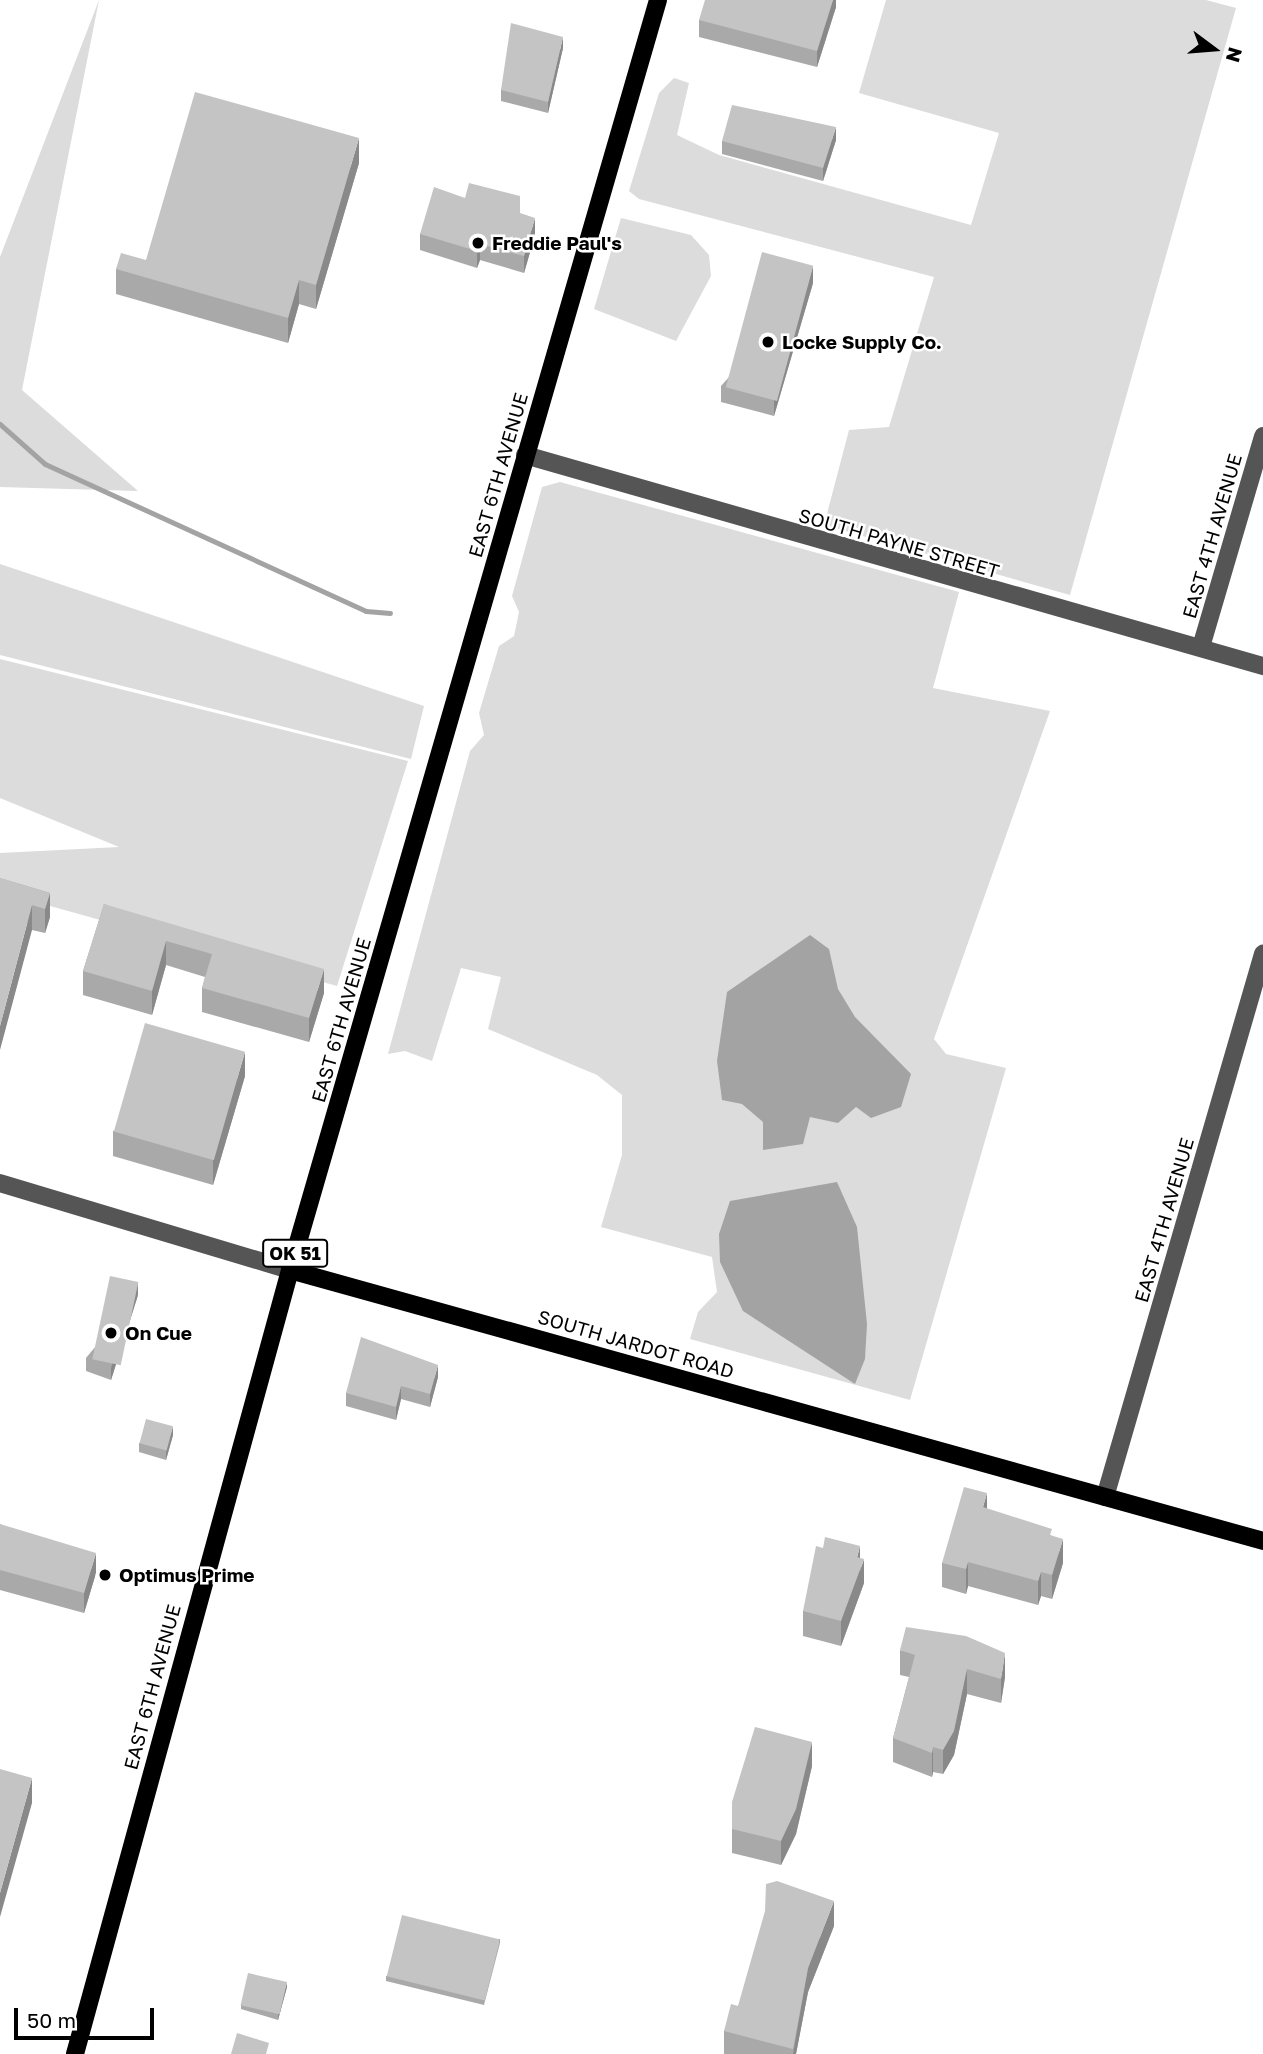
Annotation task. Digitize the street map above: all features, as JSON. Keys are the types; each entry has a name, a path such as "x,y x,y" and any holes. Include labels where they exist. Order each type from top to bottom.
{"main road":[{"name":"EAST 6TH AVENUE","path":"75,2054 290,1269 658,0"},
{"name":"SOUTH JARDOT ROAD","path":"290,1269 1263,1541"}],"street":[{"name":"EAST 4TH AVENUE","path":"1201,647 1263,436"},
{"name":"SOUTH PAYNE STREET","path":"525,455 1263,666"},
{"name":"EAST 4TH AVENUE","path":"1105,1497 1263,954"},
{"name":"SOUTH JARDOT ROAD","path":"0,1183 290,1269"}],"shaded area":[{"path":"99,0 22,390 138,491 0,487 0,257"},
{"path":"886,0 1206,0 1236,8 1070,595 824,525 849,430 889,427 934,277 639,199 629,191 659,93 674,78 689,83 677,135 719,155 971,225 999,133 859,93"},
{"path":"621,218 691,235 709,255 711,276 676,341 594,309"},
{"path":"560,482 959,592 933,688 1050,711 934,1039 946,1054 1006,1068 910,1400 690,1339 698,1312 717,1292 712,1257 601,1227 622,1155 622,1095 597,1075 488,1029 501,977 461,968 432,1061 405,1051 388,1054 470,751 484,735 479,713 499,646 514,636 519,612 512,596 542,487"},
{"path":"0,564 424,706 411,759 0,655"},
{"path":"0,659 408,761 337,986 0,892 0,853 119,847 0,798"},
{"path":"810,935 829,949 838,989 855,1017 911,1074 901,1107 871,1118 856,1107 838,1123 810,1117 803,1144 763,1150 763,1122 742,1104 722,1100 717,1061 727,992"},
{"path":"837,1182 857,1227 867,1324 865,1359 855,1384 743,1311 720,1262 719,1234 730,1201"}],"building":[{"path":"705,0 833,0 817,51 699,20"},
{"path":"511,23 563,37 548,102 501,90"},
{"path":"195,92 359,138 316,285 299,280 288,318 116,269 121,253 146,260"},
{"path":"732,105 836,127 823,168 722,141"},
{"name":"Freddie Paul's","path":"469,183 520,196 520,213 535,218 524,256 480,244 477,251 420,234 434,187 465,198"},
{"name":"Locke Supply Co.","path":"762,252 813,266 777,401 726,387"},
{"path":"0,878 50,893 45,909 32,905 0,1026"},
{"path":"104,904 324,969 309,1018 202,988 212,954 166,941 152,991 83,971"},
{"path":"145,1023 245,1052 214,1160 114,1132"},
{"name":"On Cue","path":"110,1276 138,1282 121,1365 92,1359"},
{"path":"361,1337 438,1365 430,1394 401,1386 396,1407 346,1393"},
{"path":"146,1419 173,1426 167,1450 140,1443"},
{"path":"964,1487 987,1493 983,1507 1052,1529 1050,1535 1063,1539 1052,1575 1041,1572 1038,1581 968,1562 966,1569 942,1563"},
{"path":"0,1524 96,1553 84,1593 0,1570"},
{"path":"825,1537 860,1546 857,1557 864,1559 841,1621 803,1611 816,1546 823,1548"},
{"path":"906,1627 966,1636 1005,1653 1001,1679 967,1669 954,1731 943,1750 933,1747 932,1753 893,1738 915,1655 900,1650"},
{"path":"755,1727 812,1742 796,1809 781,1841 732,1829 732,1802"},
{"path":"0,1769 32,1778 0,1893"},
{"path":"777,1881 834,1901 808,1968 793,2049 724,2031 731,2004 738,2006 765,1911 766,1884"},
{"path":"402,1915 500,1939 485,2001 387,1976"},
{"path":"248,1973 287,1982 280,2014 241,2005"},
{"path":"237,2033 269,2043 266,2054 231,2054"}],"waterway":[{"path":"0,424 45,464 366,611 390,613"}],"place":[{"name":"Freddie Paul's","path":"478,243"},
{"name":"Locke Supply Co.","path":"768,342"},
{"name":"On Cue","path":"111,1333"},
{"name":"Optimus Prime","path":"105,1575"}]}
